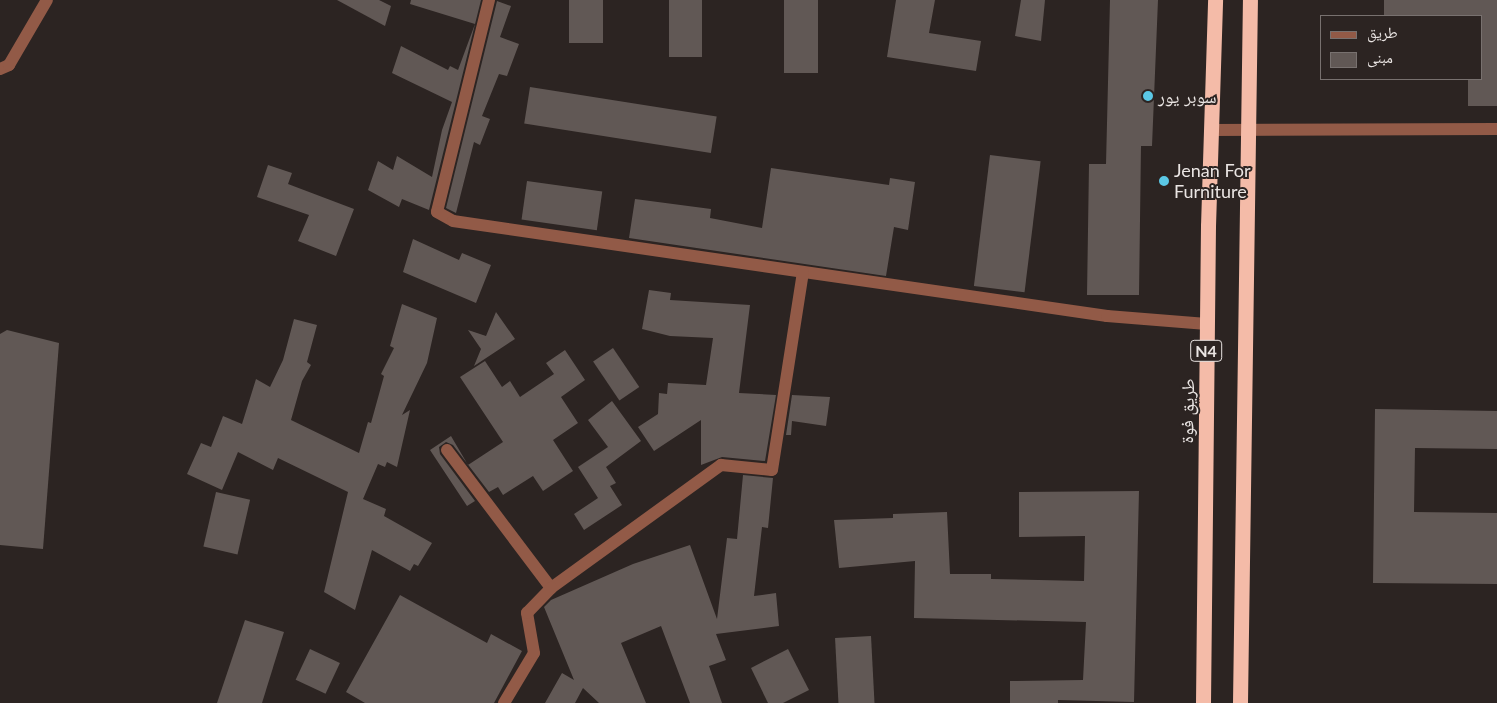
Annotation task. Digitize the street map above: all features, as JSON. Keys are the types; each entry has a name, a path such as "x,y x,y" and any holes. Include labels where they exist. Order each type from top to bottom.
{"highway":[{"name":"طريق فوة","path":"1203,703 1207,324 1215,0"},
{"name":"N4","path":"1240,703 1250,0"}],"street":[{"path":"0,70 9,65 48,0"},
{"path":"489,0 437,212 453,221 1107,316 1207,324"},
{"path":"1211,130 1497,129"},
{"path":"504,703 534,654 527,614 551,588 721,465 772,470 803,272"},
{"path":"447,450 551,588"}],"building":[{"path":"337,0 379,0 391,6 385,26"},
{"path":"411,0 481,0 429,210 402,199 399,207 368,190 378,161 393,170 397,156 432,177 442,130 452,102 392,73 401,46 448,70 450,66 458,70 475,24 410,4"},
{"path":"569,0 603,0 603,43 569,43"},
{"path":"669,0 702,0 702,57 669,57"},
{"path":"784,0 818,0 818,73 784,73"},
{"path":"896,0 935,0 929,33 981,41 976,71 887,57"},
{"path":"1021,0 1045,0 1041,41 1015,36"},
{"path":"1110,0 1158,0 1152,146 1141,146 1139,295 1087,295 1089,164 1106,164"},
{"path":"1384,0 1497,0 1497,106 1468,106 1468,80 1482,80 1482,15 1384,15"},
{"path":"497,1 511,6 500,37 519,44 507,76 499,74 482,116 490,119 480,145 474,142 456,213 446,208"},
{"path":"530,87 717,117 711,153 524,124"},
{"path":"990,155 1041,161 1025,292 974,286"},
{"path":"268,165 292,173 288,184 354,209 336,256 298,241 309,215 257,197"},
{"path":"771,168 889,185 890,178 915,182 908,230 894,227 886,276 629,238 635,199 711,209 710,218 762,228"},
{"path":"527,181 602,192 597,230 522,220"},
{"path":"413,239 459,260 462,253 491,265 476,303 403,272"},
{"path":"649,290 671,293 670,300 750,305 739,393 776,395 765,461 722,457 701,465 701,420 654,451 638,427 658,414 659,393 667,394 668,383 706,385 713,338 670,336 642,329"},
{"path":"402,304 437,318 427,363 402,415 410,410 397,467 387,462 385,467 378,464 363,499 386,509 384,516 432,543 418,566 414,564 410,571 372,550 355,610 324,592 348,492 278,458 273,470 238,452 222,490 187,474 201,443 211,447 223,416 242,424 256,379 270,387 283,360 294,319 317,325 307,362 311,365 302,381 291,420 359,453 368,422 371,423 384,376 381,374 394,348 390,346"},
{"path":"496,312 515,339 474,366 481,349 468,330 486,336"},
{"path":"7,330 59,343 43,549 0,545 0,334"},
{"path":"613,348 639,387 619,400 593,361"},
{"path":"565,350 585,380 561,397 578,423 553,440 573,471 543,491 533,476 503,495 498,487 489,492 468,465 503,442 460,377 485,361 502,387 510,381 520,397 554,374 546,363"},
{"path":"792,395 830,397 826,426 792,421 791,435 786,435"},
{"path":"612,401 641,441 606,467 616,483 610,486 622,505 584,530 574,514 598,498 578,467 608,447 588,420"},
{"path":"1375,409 1497,411 1497,449 1415,448 1414,512 1497,513 1497,584 1373,583"},
{"path":"451,436 467,463 453,445 446,442 439,447 440,454 475,501 467,506 430,450"},
{"path":"743,475 773,478 768,528 762,527 754,596 776,593 779,626 716,634 726,660 709,666 722,703 690,703 661,626 621,643 646,703 599,703 583,688 575,703 545,703 562,673 574,680 544,607 551,600 633,564 690,545 717,619 727,538 737,539"},
{"path":"1139,491 1134,702 1058,700 1058,703 1010,703 1010,681 1083,680 1086,622 914,618 915,561 839,568 834,520 893,518 893,514 947,512 950,574 991,574 991,579 1084,581 1085,536 1019,537 1019,492"},
{"path":"216,492 250,500 238,554 203,547"},
{"path":"400,595 487,643 491,634 522,651 494,703 365,703 346,692"},
{"path":"245,620 284,632 262,703 217,703"},
{"path":"871,636 875,703 838,703 835,638"},
{"path":"310,649 340,663 326,694 296,680"},
{"path":"788,649 809,690 783,703 768,703 751,668"}],"place":[{"name":"سوبر يور","path":"1148,96"},
{"name":"Jenan For Furniture","path":"1164,181"}]}
